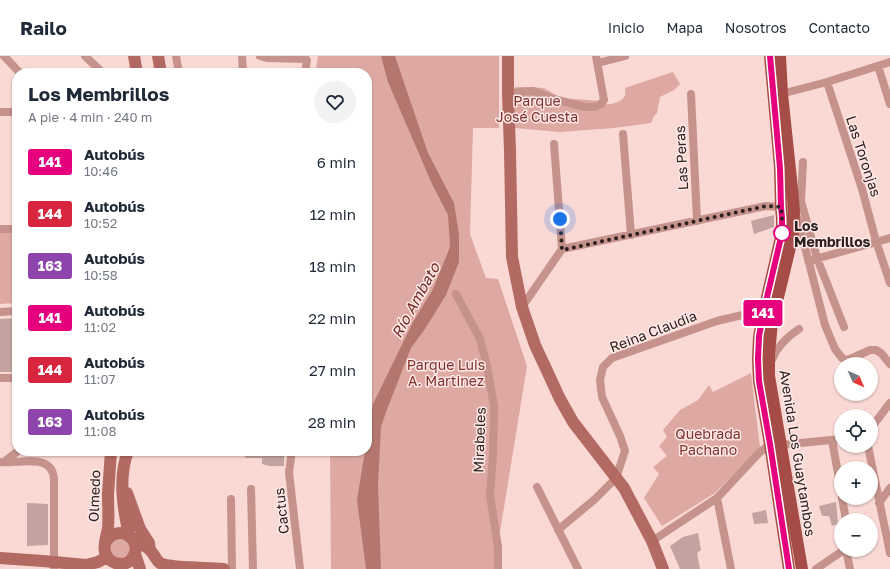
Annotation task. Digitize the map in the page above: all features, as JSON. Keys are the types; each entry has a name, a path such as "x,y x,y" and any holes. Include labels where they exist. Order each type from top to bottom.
{"main road":[{"path":"134,56 137,68"},
{"path":"158,56 159,68"},
{"path":"508,56 512,257 522,307 535,345 560,399 573,422 624,488 652,540 663,569"},
{"name":"Avenida Los Guaytambos","path":"770,56 778,95 794,211 793,235 772,322 769,354 769,376 775,445 789,569"},
{"name":"Avenida Los Guaytambos","path":"780,56 778,95 782,233 759,336 758,359 759,381 775,445 802,569"},
{"name":"Olmedo","path":"100,563 106,543 108,527 111,456"},
{"path":"127,456 123,469 122,484 124,514 135,545 135,553 140,569"},
{"path":"122,484 140,529 149,543 151,551"},
{"path":"106,543 111,535 115,533 125,533 142,543 151,551 158,562 162,564 224,569"},
{"path":"0,558 54,566 86,566 109,560 115,564 122,564 131,560 135,553 142,551 148,554 157,568 164,569 172,566"}],"street":[{"path":"4,56 15,68"},
{"path":"85,56 98,68"},
{"path":"176,56 178,68"},
{"path":"242,56 243,68"},
{"path":"260,56 267,58 306,59 306,68"},
{"path":"508,93 533,91 557,100 585,107 595,107 601,104 604,100 597,60 625,56"},
{"path":"778,95 890,62"},
{"path":"878,66 890,104"},
{"name":"Las Toronjas","path":"826,82 862,189 876,241 890,283"},
{"name":"Las Peras","path":"691,94 697,221"},
{"path":"0,112 12,112"},
{"path":"623,134 631,235"},
{"path":"522,307 562,250 554,144"},
{"path":"803,162 801,201 817,258 844,327"},
{"path":"562,250 766,206 781,207 794,211 809,260 825,325 835,349 842,358 846,360 870,350 876,350 881,353 890,364"},
{"path":"0,229 12,229"},
{"path":"809,260 890,238"},
{"name":"Mirabeles","path":"456,294 480,339 487,366 494,406 493,455 490,495 498,547 498,569"},
{"name":"Reina Claudia","path":"558,530 595,499 616,478 625,451 620,436 602,397 600,380 603,367 612,358 717,321 764,310"},
{"path":"0,312 12,311"},
{"path":"769,366 780,344 799,329"},
{"path":"0,378 12,378"},
{"path":"878,419 890,403"},
{"path":"652,540 717,498 759,453 775,445 834,439"},
{"path":"869,453 890,553"},
{"path":"2,462 12,455"},
{"name":"Cactus","path":"290,456 289,472 300,569"},
{"path":"2,462 40,462 47,464 52,469 54,479 54,566"},
{"path":"537,487 578,569"},
{"path":"879,503 890,488"},
{"path":"251,489 253,569"},
{"path":"717,498 731,569"},
{"path":"231,499 232,569"},
{"path":"816,569 834,557"},
{"path":"847,557 850,569"}],"green space":[{"name":"Parque Luis A. Martinez","path":"318,56 499,56 499,128 473,128 470,234 486,278 498,279 527,366 494,569 331,569 330,456 372,456 372,68 316,68"},
{"name":"Parque José Cuesta","path":"673,72 680,84 674,90 660,97 657,113 651,123 614,128 560,132 515,128 515,87 544,88 561,98 601,101 605,104 610,104 623,99 625,95 625,88"},
{"path":"0,231 12,231 12,303 0,304"},
{"name":"Quebrada Pachano","path":"751,373 760,448 715,493 662,526 644,498 659,474 653,467 667,456 659,446 667,437 663,430 680,410 698,400 709,385 713,392"},
{"path":"113,537 130,539 130,559 110,559 110,539"}],"shaded area":[{"path":"381,56 395,56 428,153 454,203 459,234 459,262 446,295 425,329 411,348 381,427 378,485 381,569 366,569 357,500 364,456 372,456 373,404 413,322 433,289 450,247 448,215 432,184 388,82"}],"building":[{"path":"774,215 774,227 754,234 751,221"},
{"path":"12,318 12,372 0,372 0,319"},
{"path":"245,456 284,456 284,466 270,466 262,464 262,458 245,458"},
{"path":"834,502 834,505 836,505 837,513 834,513 834,525 832,526 829,516 822,516 819,506"},
{"path":"27,503 48,504 48,545 27,546"},
{"path":"766,510 768,523 754,524 752,513"},
{"path":"698,533 701,550 697,553 700,569 680,569 670,546 683,537"}],"bus line":[{"name":"141","path":"770,56 780,168 782,233 759,336 758,359 759,381 789,569"}],"place":[{"name":"Los Membrillos","path":"782,233"}],"route":[{"path":"560,219 562,250 766,206 781,207 782,233"}],"water label":[{"name":"Río Ambato","path":"415,300"}]}
